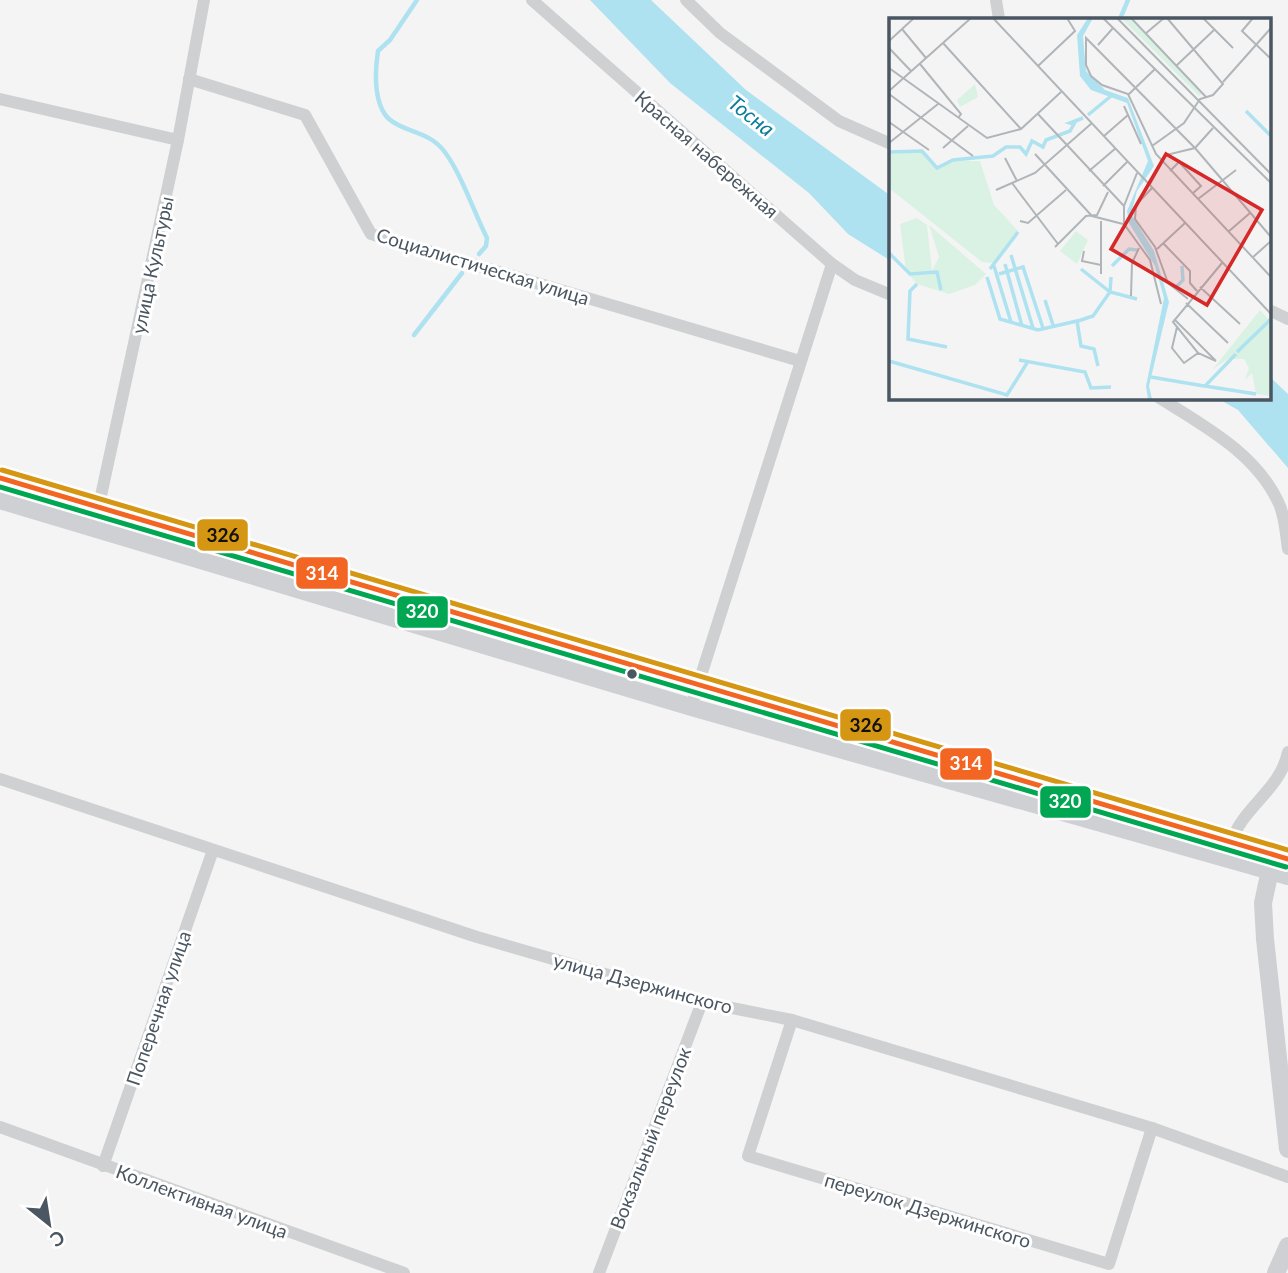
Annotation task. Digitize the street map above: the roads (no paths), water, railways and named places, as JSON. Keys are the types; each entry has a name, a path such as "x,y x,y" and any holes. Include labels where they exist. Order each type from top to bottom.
{"main road":[{"path":"0,478 1231,843 1277,861 1288,876"},
{"path":"0,500 691,707 1277,861"},
{"path":"1277,861 1263,903 1288,1149"},
{"path":"1276,1273 1288,1246"}],"street":[{"name":"улица Культуры","path":"94,528 178,141 204,0"},
{"name":"Красная набережная","path":"532,0 832,264 855,279 889,294"},
{"path":"686,0 720,33 839,121 889,143"},
{"path":"996,0 999,18"},
{"name":"Социалистическая улица","path":"189,79 305,116 371,234 800,361"},
{"path":"0,99 178,141"},
{"path":"691,707 832,264"},
{"path":"1270,310 1288,318"},
{"path":"1161,399 1228,443 1265,477 1281,509 1288,549"},
{"path":"1231,843 1236,826 1272,789 1284,770 1288,752"},
{"name":"улица Дзержинского","path":"0,779 477,937 702,1002 792,1020 1152,1128 1288,1177"},
{"name":"Поперечная улица","path":"103,1166 213,850"},
{"name":"Вокзальный переулок","path":"599,1273 702,1002"},
{"name":"переулок Дзержинского","path":"792,1020 747,1156 1109,1264 1152,1128"},
{"name":"Коллективная улица","path":"0,1127 404,1273"}],"water":[{"name":"Тосна","path":"590,0 651,0 746,90 889,195 889,260 848,234 809,193 670,83"},
{"path":"1270,377 1288,394 1288,468 1238,410 1219,399 1270,399"}],"waterway":[{"path":"417,0 390,40 378,51 376,77 380,105 395,124 438,144 450,160 487,238 486,246 479,254"},
{"path":"1120,18 1128,0"},
{"path":"414,335 462,273"}]}
